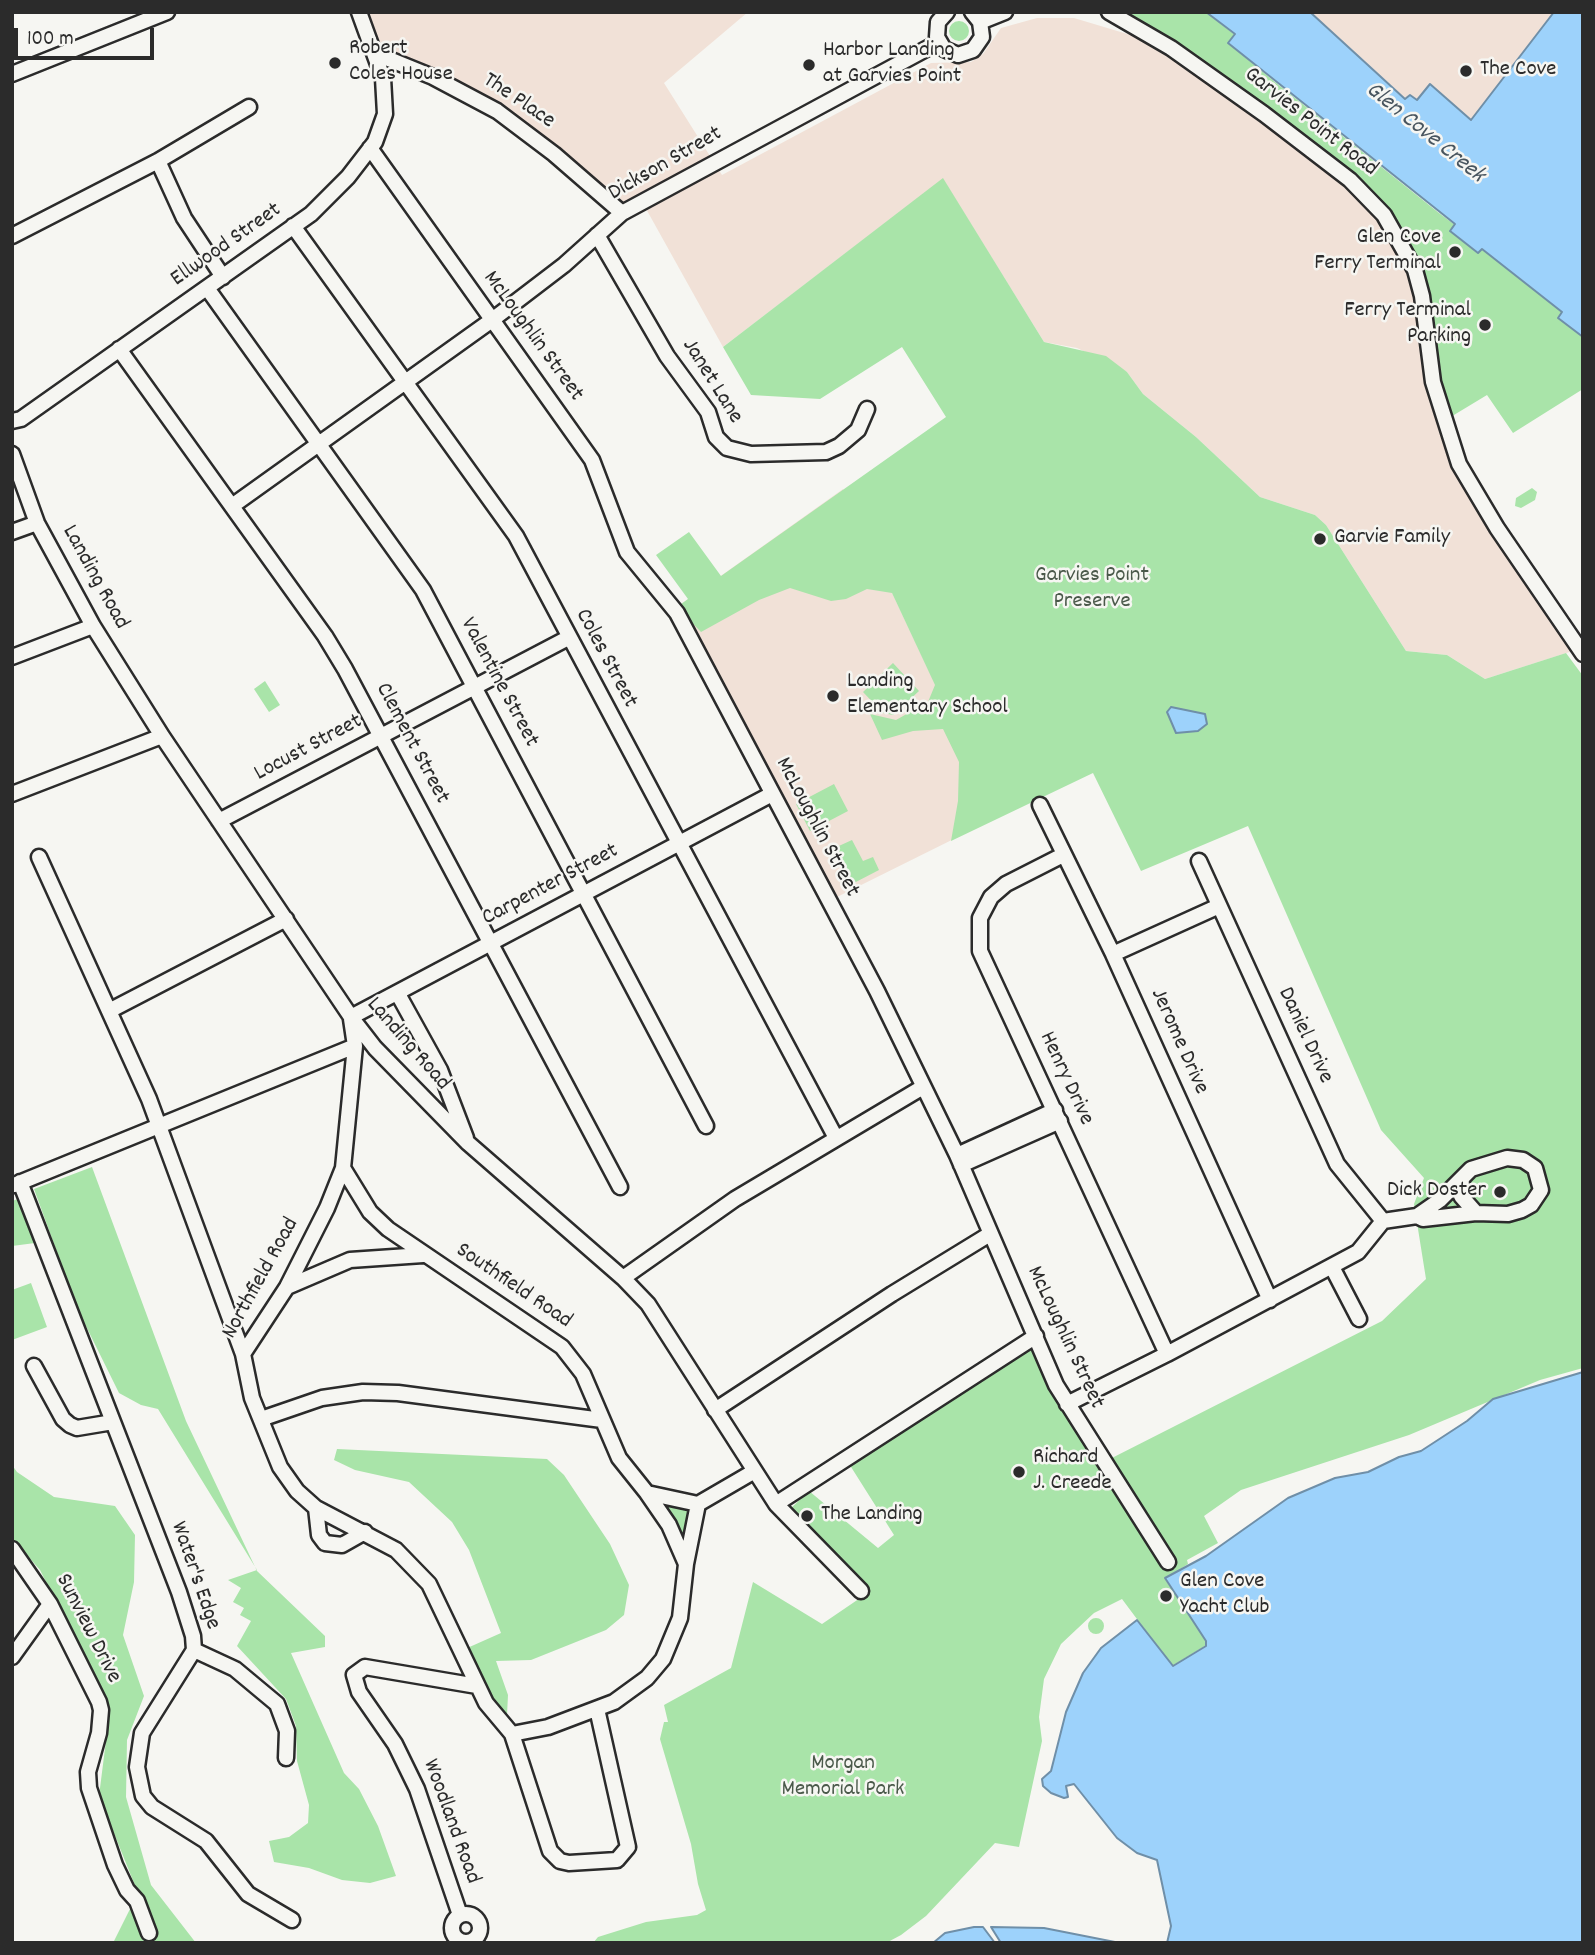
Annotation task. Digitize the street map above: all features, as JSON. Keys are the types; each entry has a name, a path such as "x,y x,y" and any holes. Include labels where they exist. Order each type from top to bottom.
{"street":[{"path":"12,74 167,12"},
{"path":"359,12 374,53"},
{"path":"943,13 936,29 939,43 944,49 958,55 973,50 982,37 976,17 1004,12"},
{"name":"Garvies Point Road","path":"1109,12 1171,48 1291,133 1350,180 1384,215 1415,270 1422,296 1433,382 1459,464 1498,530 1583,654"},
{"name":"Dickson Street","path":"232,506 492,320 564,265 622,213 939,43"},
{"name":"Ellwood Street","path":"12,421 21,419 223,277 334,193 370,148 381,127 386,98 374,53"},
{"name":"The Place","path":"374,53 433,77 498,111 554,154 622,213"},
{"path":"12,236 158,161 249,107"},
{"name":"McLoughlin Street","path":"370,148 592,460 627,552 677,613 877,991 959,1160 1067,1404 1168,1562"},
{"path":"158,161 184,218 223,277"},
{"name":"Coles Street","path":"293,226 506,521 836,1138"},
{"name":"Janet Lane","path":"597,235 667,356 708,412 716,437 727,448 751,453 826,452 847,441 858,430 867,409"},
{"name":"Valentine Street","path":"207,288 423,590 706,1126"},
{"name":"Clement Street","path":"119,349 325,636 620,1187"},
{"name":"Landing Road","path":"12,454 37,523 93,626 162,736 351,1017 375,1048 468,1143 623,1278 648,1304 667,1330 753,1472 776,1504 861,1591"},
{"path":"12,532 37,523"},
{"path":"12,657 93,626"},
{"name":"Locust Street","path":"219,821 568,638"},
{"path":"12,794 162,736"},
{"name":"Carpenter Street","path":"351,1017 772,794"},
{"name":"Jerome Drive","path":"1040,805 1113,954 1270,1300"},
{"name":"Henry Drive","path":"1063,855 998,890 984,907 978,938 980,951 1167,1354"},
{"path":"39,857 159,1124 243,1354"},
{"name":"Daniel Drive","path":"1199,861 1337,1164 1383,1221"},
{"path":"1113,954 1219,906"},
{"path":"109,1011 286,919"},
{"path":"398,994 440,1070 468,1143"},
{"name":"Northfield Road","path":"351,1017 355,1046 343,1168 327,1208 287,1287 243,1354 252,1398 284,1474 316,1508 396,1550 429,1584 477,1686 492,1712 512,1734"},
{"path":"16,1184 355,1046"},
{"path":"623,1278 735,1199 923,1087"},
{"path":"959,1160 1058,1115"},
{"path":"1067,1404 1358,1252 1383,1221 1416,1216 1440,1200 1477,1166 1507,1158 1524,1160 1538,1174 1541,1189 1531,1205 1508,1214 1476,1213 1423,1219 1416,1216"},
{"name":"Southfield Road","path":"343,1168 370,1212 423,1255 562,1347 583,1374 626,1469 669,1525 686,1564"},
{"path":"1462,1178 1461,1196 1476,1213"},
{"name":"Water's Edge","path":"16,1184 113,1422 179,1592 193,1636 194,1650 142,1733 137,1767 143,1796 152,1807 206,1841 248,1894 292,1920"},
{"path":"715,1410 892,1294 990,1234"},
{"path":"287,1287 350,1260 423,1255"},
{"path":"1332,1267 1359,1319"},
{"path":"776,1504 1036,1336"},
{"path":"34,1366 62,1419 70,1425 78,1428 113,1422"},
{"path":"261,1419 322,1398 363,1392 398,1393 602,1420"},
{"path":"647,1493 698,1504 753,1472"},
{"path":"597,1709 628,1838 627,1850 617,1860 569,1863 560,1861 553,1855 512,1734 548,1727 597,1709 634,1690 663,1658 680,1618 686,1564 698,1504"},
{"path":"316,1508 318,1535 325,1543 342,1545 365,1532"},
{"name":"Sunview Drive","path":"12,1549 50,1604 101,1710 99,1733 88,1772 89,1788 115,1866 127,1890 137,1901 149,1933"},
{"path":"12,1657 50,1604"},
{"path":"194,1650 235,1669 276,1704 287,1731 286,1758"},
{"name":"Woodland Road","path":"460,1915 417,1789 395,1744 359,1692 354,1675 365,1667 477,1686"}],"shaded area":[{"path":"362,12 748,12 664,83 722,175 931,63 971,62 983,54 1001,28 1037,18 1074,18 1174,48 1349,181 1403,248 1458,465 1579,649 1485,679 1447,655 1406,651 1326,525 1315,515 1260,497 1196,437 1143,394 1127,372 1077,348 1044,342 943,179 723,347 645,207 628,217 499,109 376,49"},
{"path":"1310,12 1554,12 1471,120 1406,99"},
{"name":"Landing Elementary School","path":"843,489 998,817 837,897 677,607"}],"green space":[{"path":"1119,12 1206,12 1235,35 1228,43 1275,82 1439,213 1571,312 1583,328 1583,389 1513,433 1487,395 1444,421 1414,271 1368,198"},
{"path":"955,21 963,21 969,31 963,41 955,41 949,35 949,27"},
{"name":"Garvies Point Preserve","path":"943,178 1044,342 1106,356 1127,372 1143,394 1196,437 1260,497 1315,515 1326,525 1406,651 1447,655 1485,679 1566,653 1583,676 1583,1368 1540,1380 1409,1435 1241,1490 1204,1516 1218,1543 1187,1560 1188,1564 1165,1579 1208,1644 1172,1666 1122,1599 1094,1613 1061,1644 1044,1679 1039,1717 1042,1741 1019,1847 995,1843 926,1916 901,1935 886,1943 593,1943 598,1937 646,1922 697,1915 706,1910 691,1844 660,1739 664,1722 668,1722 664,1705 731,1668 753,1582 822,1624 869,1592 789,1510 809,1491 878,1548 894,1535 846,1459 1035,1338 1104,1462 1382,1321 1426,1279 1414,1204 1424,1178 1381,1130 1248,826 1141,871 1093,773 951,841 958,801 959,762 943,729 913,731 882,740 870,714 896,720 928,702 935,685 892,593 867,589 846,599 831,601 790,588 759,600 701,632 677,607 688,599 656,555 689,532 721,576 946,417 902,347 820,399 751,395 723,347"},
{"path":"1532,488 1537,492 1535,500 1521,508 1515,506 1516,498"},
{"path":"893,663 919,691 893,715 883,713 863,692"},
{"path":"265,681 280,705 269,712 254,689"},
{"path":"834,784 848,811 810,831 796,804"},
{"path":"852,840 863,861 873,857 879,870 852,884 841,876 842,867 830,850"},
{"path":"92,1167 186,1421 255,1567 158,1409 141,1405 119,1393 78,1310 34,1189"},
{"path":"18,1199 35,1243 12,1246 12,1201"},
{"path":"31,1283 47,1327 12,1340 12,1290"},
{"path":"337,1449 547,1459 564,1475 610,1544 629,1585 624,1615 606,1630 531,1660 496,1661 508,1695 507,1715 502,1718 465,1649 501,1633 469,1550 452,1522 409,1482 355,1470 334,1460"},
{"path":"12,1465 17,1472 54,1497 115,1506 135,1535 134,1582 123,1635 144,1696 127,1740 126,1797 151,1885 196,1943 113,1943 138,1893 99,1796 110,1709 40,1570 12,1538"},
{"path":"660,1505 693,1508 681,1545"},
{"path":"257,1570 325,1636 325,1647 291,1653 344,1773 359,1789 378,1826 396,1876 370,1883 342,1880 309,1868 274,1862 269,1841 289,1837 308,1823 309,1805 297,1761 296,1726 286,1699 237,1646 251,1621 240,1615 244,1608 233,1602 241,1588 228,1580"},
{"path":"1093,1618 1099,1618 1104,1626 1102,1632 1093,1634 1088,1629 1088,1623"}],"water":[{"name":"Glen Cove Creek","path":"1206,12 1310,12 1405,99 1410,95 1417,100 1430,84 1471,120 1554,12 1583,12 1583,337 1558,318 1562,312 1482,249 1478,253 1450,231 1455,224 1228,43 1235,34"},
{"path":"1171,707 1205,714 1207,724 1198,731 1176,733 1167,712"},
{"path":"1583,1372 1583,1943 1167,1943 1171,1926 1157,1860 1137,1853 1117,1838 1074,1784 1066,1786 1068,1797 1064,1798 1051,1793 1043,1786 1042,1779 1051,1771 1066,1712 1083,1673 1101,1648 1137,1620 1173,1666 1206,1646 1206,1641 1165,1578 1206,1556 1288,1498 1335,1478 1368,1472 1399,1457 1421,1451 1467,1421 1493,1399"},
{"path":"983,1927 995,1943 933,1943 945,1933"},
{"path":"991,1927 1044,1928 1120,1943 1001,1943"}],"place":[{"name":"Robert Coles House","path":"335,63"},
{"name":"Harbor Landing at Garvies Point","path":"809,65"},
{"name":"The Cove","path":"1466,71"},
{"name":"Glen Cove Ferry Terminal","path":"1455,252"},
{"name":"Ferry Terminal Parking","path":"1485,325"},
{"name":"Garvie Family","path":"1320,539"},
{"name":"Landing Elementary School","path":"833,696"},
{"name":"Dick Doster","path":"1500,1192"},
{"name":"Richard J. Creede","path":"1019,1472"},
{"name":"The Landing","path":"807,1516"},
{"name":"Glen Cove Yacht Club","path":"1166,1596"}],"park label":[{"name":"Morgan Memorial Park","path":"843,1778"}]}
